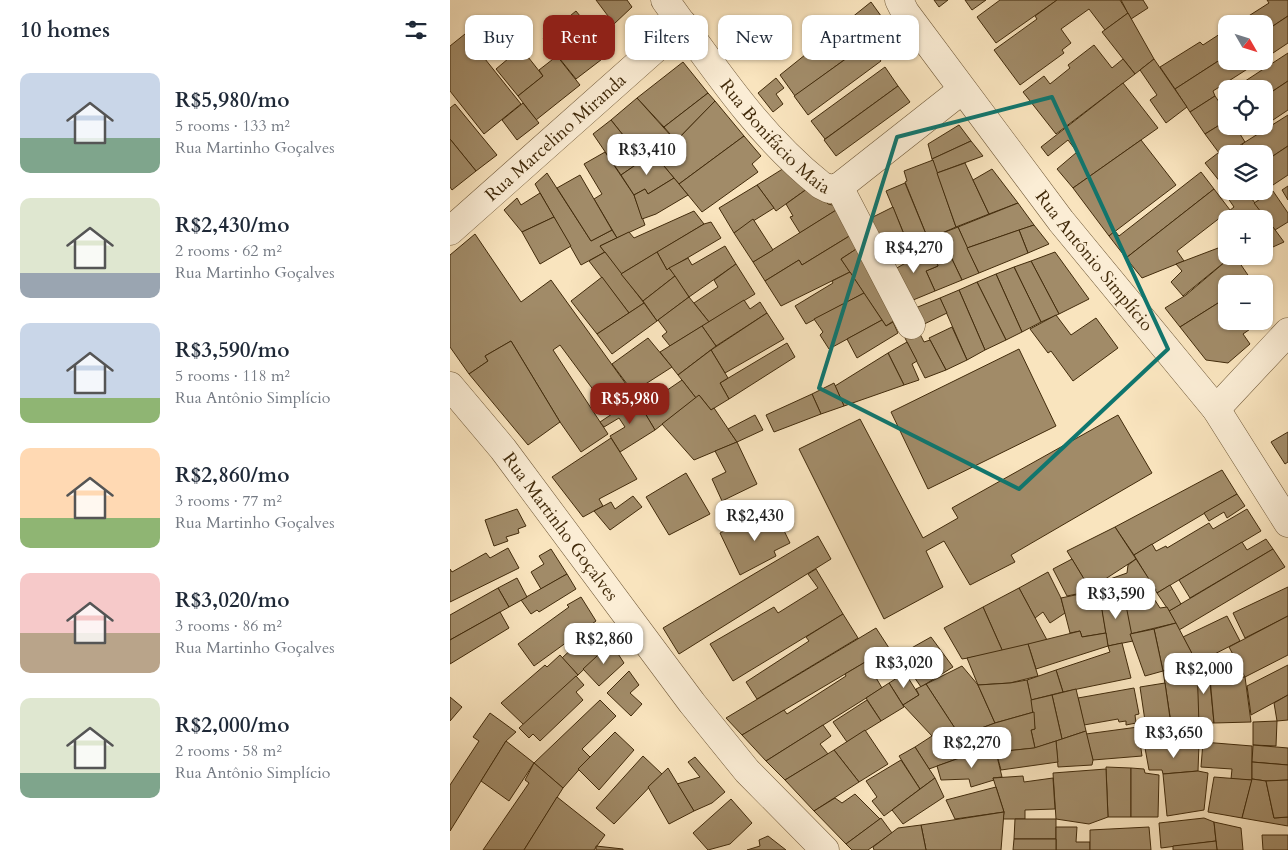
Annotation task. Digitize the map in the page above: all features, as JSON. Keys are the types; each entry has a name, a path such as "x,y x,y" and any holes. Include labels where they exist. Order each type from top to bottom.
{"street":[{"name":"Rua Bonifácio Maia","path":"665,0 676,15"},
{"name":"Rua Antônio Simplício","path":"899,0 905,12 962,90 1067,228 1216,409 1288,523"},
{"name":"Rua Marcelino Miranda","path":"450,231 642,60"},
{"name":"Rua Bonifácio Maia","path":"708,60 727,87 771,138 821,185 829,189 839,187 962,90"},
{"name":"Rua Bonifácio Maia","path":"839,187 911,325"},
{"path":"1216,409 1288,332"},
{"name":"Rua Martinho Goçalves","path":"450,386 503,448 692,703 741,764 825,850"}],"highlighted area":[{"path":"1052,97 1168,349 1019,489 819,388 897,137"}],"building":[{"path":"596,0 627,0 632,7 615,23 615,15 607,15"},
{"path":"934,0 948,0 939,7"},
{"path":"965,0 986,0 972,10"},
{"path":"1000,0 1057,0 996,43 977,17"},
{"path":"1057,0 1120,0 1128,13 1105,30 1089,9 1061,29 1071,43 1062,50 1064,53 1020,85 994,50 1037,19 1035,16"},
{"path":"1121,0 1143,0 1148,8 1131,19"},
{"path":"1267,0 1288,0 1288,16 1273,26 1273,15 1250,15 1269,3"},
{"path":"871,2 880,15 855,15"},
{"path":"576,11 579,15 571,15"},
{"path":"1128,13 1154,59 1135,74 1102,32"},
{"path":"1288,16 1288,43 1273,53 1273,26"},
{"path":"465,34 465,60 486,60 521,104 484,134 450,91 450,46"},
{"path":"1218,35 1218,61 1175,89 1160,67 1200,42 1203,45"},
{"path":"1094,45 1112,68 1123,59 1135,74 1056,134 1023,92 1044,76 1050,84 1070,68 1068,65"},
{"path":"1288,53 1288,81 1273,91 1273,80 1247,80 1262,70 1273,70 1273,63"},
{"path":"802,57 802,60 844,60 795,96 780,75"},
{"path":"1154,59 1187,107 1166,123 1150,100 1157,95 1140,70"},
{"path":"507,60 530,60 543,76 518,96 496,69"},
{"path":"552,60 560,60 580,85 536,120 518,96 543,76 539,70"},
{"path":"561,60 601,60 576,79"},
{"path":"844,60 881,61 808,115 794,96"},
{"path":"1218,61 1218,70 1246,70 1230,80 1218,80 1218,88 1213,91 1215,96 1190,112 1175,89"},
{"path":"683,62 708,93 664,127 637,98"},
{"path":"885,67 898,86 825,139 811,121"},
{"path":"776,78 784,88 776,94 783,104 773,112 758,93"},
{"path":"1288,81 1288,110 1273,120 1273,91"},
{"path":"1123,83 1158,128 1073,188 1057,169 1077,152 1068,140 1048,156 1041,147"},
{"path":"898,86 910,102 836,156 824,140"},
{"path":"708,93 715,101 676,141 664,127"},
{"path":"1215,96 1218,100 1218,126 1205,134 1190,112"},
{"path":"637,98 672,137 643,160 611,120"},
{"path":"715,101 744,136 679,184 653,153 672,137 676,141"},
{"path":"523,103 539,123 517,140 502,120"},
{"path":"455,104 497,155 476,171 450,139 450,108"},
{"path":"1288,115 1288,146 1273,156 1273,145 1243,145 1256,135 1273,135 1273,124"},
{"path":"611,120 643,160 621,175 593,134"},
{"path":"959,125 971,141 932,159 928,144"},
{"path":"1218,126 1218,135 1241,135 1245,142 1240,145 1218,145 1218,152 1205,134"},
{"path":"744,136 761,156 752,164 758,172 702,212 679,184"},
{"path":"450,139 476,171 452,190 450,187"},
{"path":"1141,140 1176,185 1109,236 1073,188"},
{"path":"971,141 983,156 937,173 932,159"},
{"path":"1288,146 1288,175 1273,185 1273,156"},
{"path":"605,152 634,195 645,225 617,238 594,199 602,194 584,164"},
{"path":"653,153 674,178 648,194 645,189 634,195 621,175"},
{"path":"1218,153 1218,179 1205,163"},
{"path":"933,160 956,227 928,239 905,182 907,181 904,171"},
{"path":"965,163 989,214 956,227 937,173"},
{"path":"789,165 811,186 776,211 757,185"},
{"path":"992,169 1018,203 989,214 973,180"},
{"path":"1201,172 1214,189 1126,258 1109,236 1115,231 1119,236"},
{"path":"547,173 591,241 612,230 617,238 600,246 605,252 581,265 535,184"},
{"path":"580,175 612,230 591,241 557,188"},
{"path":"674,178 688,195 656,214 642,219 634,195 645,189 648,194"},
{"path":"905,183 928,239 909,246 886,191"},
{"path":"757,185 774,208 734,233 719,208"},
{"path":"811,186 828,204 841,207 800,233 790,217 793,216 786,204"},
{"path":"1288,186 1288,200 1282,190"},
{"path":"1214,189 1218,194 1218,200 1222,200 1230,210 1218,210 1218,219 1177,251 1184,261 1142,278 1126,258"},
{"path":"1273,191 1288,213 1288,222 1275,230 1273,227 1273,210 1259,210 1254,203 1259,200 1273,200"},
{"path":"540,193 554,217 522,232 504,210 517,198 521,205"},
{"path":"1229,200 1253,200 1260,210 1230,210 1234,207"},
{"path":"1018,203 1034,225 967,248 958,227"},
{"path":"841,207 856,232 802,265 799,260 765,281 753,262"},
{"path":"893,207 911,252 890,262 869,219"},
{"path":"694,211 704,224 621,274 600,246 629,232 634,238"},
{"path":"554,217 571,246 540,264 522,232"},
{"path":"753,219 773,250 753,262 734,233"},
{"path":"711,222 721,238 667,270 657,252 704,224"},
{"path":"1034,225 1049,244 1028,253 1019,230"},
{"path":"958,227 979,273 962,280 940,234"},
{"path":"1273,227 1284,242 1273,247"},
{"path":"1019,230 1028,253 979,273 967,248"},
{"path":"856,232 864,244 841,259 850,272 781,306 765,281 799,260 802,265"},
{"path":"475,234 521,302 551,280 636,398 612,415 560,345 553,350 608,434 581,452 560,422 511,341 485,356 488,361 469,374 450,347 450,255"},
{"path":"940,234 962,280 935,291 926,271 938,266 926,239"},
{"path":"926,239 938,266 926,271 935,291 901,305 886,274 911,260 909,246"},
{"path":"864,244 901,316 886,326 841,259"},
{"path":"725,246 736,264 689,297 669,268 688,258 692,265"},
{"path":"1218,248 1218,265 1221,265 1183,296 1171,282 1182,271 1176,264"},
{"path":"605,252 644,303 629,313 589,261"},
{"path":"657,252 667,270 669,268 675,276 643,301 621,274"},
{"path":"1055,252 1089,299 1059,314 1031,261"},
{"path":"1031,261 1059,314 1041,322 1014,267"},
{"path":"736,264 755,294 709,322 694,303 718,287 714,280"},
{"path":"1221,265 1241,265 1248,275 1218,275 1218,303 1180,327 1165,308 1186,295"},
{"path":"1014,267 1041,322 1022,332 996,274"},
{"path":"850,272 864,293 806,324 795,306 833,283 832,281"},
{"path":"996,274 1022,332 1006,340 977,282"},
{"path":"675,276 689,297 657,321 643,301"},
{"path":"602,277 629,313 597,334 571,301"},
{"path":"977,282 1006,340 985,350 959,290"},
{"path":"959,290 985,350 967,360 940,298"},
{"path":"864,293 882,320 829,349 820,335 823,332 814,319"},
{"path":"689,297 709,322 670,346 662,336 667,332 658,320"},
{"path":"940,298 947,313 916,328 908,311"},
{"path":"744,300 750,309 760,302 767,313 716,346 702,326"},
{"path":"644,303 657,321 612,354 597,334"},
{"path":"1218,303 1218,330 1249,330 1243,334 1250,344 1228,363 1206,360 1180,327"},
{"path":"767,313 784,339 725,373 711,350"},
{"path":"1056,315 1071,335 1096,318 1118,348 1073,381 1051,351 1048,353 1030,329"},
{"path":"882,320 886,326 893,322 898,333 857,358 847,339"},
{"path":"702,326 716,346 678,375 660,352"},
{"path":"952,327 967,360 946,370 929,338"},
{"path":"917,328 924,342 930,340 946,370 925,378 905,338 906,333"},
{"path":"648,338 672,367 633,392 612,364"},
{"path":"511,341 560,422 528,445 469,374 488,361 485,356"},
{"path":"907,342 917,361 912,364 919,380 904,385 888,353"},
{"path":"787,343 795,357 729,399 720,383"},
{"path":"1019,349 1056,426 928,489 891,412"},
{"path":"711,350 728,378 720,383 729,399 711,410 699,395 696,398 678,375"},
{"path":"888,353 904,385 844,406 835,386"},
{"path":"682,380 696,398 655,430 635,397 651,387 657,397"},
{"path":"834,383 844,406 821,414 812,394"},
{"path":"812,394 821,414 774,432 766,415"},
{"path":"699,395 711,410 714,408 737,442 694,460 662,424"},
{"path":"636,398 655,430 620,452 610,436 625,427 619,418 604,427 600,422"},
{"path":"755,415 763,430 737,442 728,429"},
{"path":"1118,415 1152,473 1011,555 1015,562 970,585 944,541 926,551 943,587 884,619 799,449 860,419 923,538 958,518 952,508"},
{"path":"1288,432 1288,462 1285,464 1271,442"},
{"path":"611,438 637,479 599,499 603,506 583,517 552,477"},
{"path":"737,442 757,484 722,501 712,479 726,472 715,451"},
{"path":"1222,470 1237,494 1134,555 1115,527"},
{"path":"686,473 710,514 669,535 646,497"},
{"path":"1237,494 1245,506 1227,518 1224,512 1209,521 1204,513"},
{"path":"633,496 642,507 610,530 594,511 611,502 615,509"},
{"path":"517,509 526,526 518,529 519,533 506,537 508,541 494,546 485,520"},
{"path":"1247,509 1261,531 1157,593 1134,555 1152,544 1156,551 1166,546 1167,548 1209,523 1213,529"},
{"path":"774,510 790,543 774,551 776,556 740,575 720,533 735,525 737,528"},
{"path":"1115,527 1136,559 1090,589 1067,551"},
{"path":"818,536 831,559 679,654 663,628"},
{"path":"1266,539 1273,549 1190,598 1179,580 1242,542 1247,550"},
{"path":"508,548 519,568 450,602 450,569 452,572 486,553 490,558"},
{"path":"551,549 567,574 541,589 531,572 544,564 539,556"},
{"path":"1273,549 1285,567 1179,630 1169,611"},
{"path":"1072,559 1091,591 1067,596 1053,569"},
{"path":"1136,559 1156,590 1100,598 1096,584 1127,573 1128,565"},
{"path":"816,569 843,614 733,681 710,644 774,607 778,613 818,588 808,574"},
{"path":"1048,572 1061,598 1065,613 1050,623 1043,612 1035,618 1019,588"},
{"path":"567,574 576,589 539,612 537,610 531,614 521,600"},
{"path":"517,578 527,597 509,607 498,588"},
{"path":"1170,585 1181,604 1169,611 1157,593"},
{"path":"1288,587 1288,616 1245,638 1233,613"},
{"path":"498,588 509,607 450,640 450,615"},
{"path":"1019,588 1047,640 1003,652 983,607"},
{"path":"1099,590 1106,633 1082,637 1080,631 1070,633 1061,598"},
{"path":"1149,591 1160,608 1167,607 1176,623 1130,634 1124,595"},
{"path":"1124,595 1133,641 1108,646 1100,598"},
{"path":"581,597 596,621 534,666 518,644 569,607 567,605"},
{"path":"983,607 1003,652 962,659 944,628"},
{"path":"500,612 509,628 450,664 450,640"},
{"path":"843,614 858,638 757,699 746,682 809,641 806,637"},
{"path":"1227,616 1240,641 1197,663 1183,637"},
{"path":"1288,616 1288,655 1245,677 1229,647"},
{"path":"1176,623 1197,663 1163,671 1154,629"},
{"path":"601,628 611,643 578,675 562,658 579,642 582,645"},
{"path":"876,628 889,648 742,735 726,718"},
{"path":"1154,629 1163,671 1145,676 1130,634"},
{"path":"1080,631 1082,637 1106,633 1108,646 1036,669 1028,644"},
{"path":"931,637 953,667 921,687 899,655"},
{"path":"611,643 624,663 599,686 583,669"},
{"path":"1122,643 1131,678 1063,692 1056,670 1110,652 1108,646"},
{"path":"1028,644 1038,676 1010,683 978,685 967,658"},
{"path":"889,648 898,662 875,676 882,688 766,761 742,735 784,710 787,714 846,676 845,674"},
{"path":"560,655 578,675 524,725 501,703 545,665 547,667"},
{"path":"1208,662 1214,723 1198,724 1197,663"},
{"path":"1197,663 1199,725 1172,729 1163,671"},
{"path":"1288,665 1288,695 1251,715 1247,686"},
{"path":"962,666 978,685 995,723 960,736 926,684"},
{"path":"1056,670 1063,692 1031,700 1027,680"},
{"path":"629,671 639,685 630,693 642,704 631,716 607,693"},
{"path":"905,673 919,695 903,705 889,683"},
{"path":"576,676 584,685 576,692 583,700 540,741 533,734 529,738 519,728"},
{"path":"1245,677 1251,722 1214,723 1210,678"},
{"path":"1027,680 1034,712 995,723 978,685"},
{"path":"889,683 904,707 881,721 866,698"},
{"path":"1165,683 1170,718 1145,721 1140,687"},
{"path":"926,684 960,736 968,755 929,769 915,747 932,736 903,705 919,695 916,689"},
{"path":"1134,688 1139,714 1135,715 1136,723 1126,725 1126,721 1119,722 1118,719 1084,725 1078,698"},
{"path":"1076,689 1086,731 1062,739 1052,695"},
{"path":"1052,695 1062,739 1035,748 1031,730 1035,729 1031,700"},
{"path":"1288,695 1288,720 1277,721 1274,703"},
{"path":"450,697 462,707 450,721"},
{"path":"600,700 616,716 582,749 590,757 563,788 534,763"},
{"path":"867,700 881,721 847,742 833,722"},
{"path":"1034,712 1035,729 1031,730 1035,748 968,755 960,736 995,723"},
{"path":"490,713 516,732 506,741 450,831 450,785 479,741 473,737"},
{"path":"1170,718 1172,729 1199,725 1199,744 1145,748 1143,722"},
{"path":"1277,721 1276,746 1253,745 1253,722"},
{"path":"823,725 831,736 820,744 828,754 785,780 766,761"},
{"path":"1138,727 1142,756 1093,760 1086,734"},
{"path":"865,730 888,764 859,782 834,750"},
{"path":"1086,731 1093,760 1092,765 1058,767 1056,741"},
{"path":"615,732 634,750 599,790 578,769"},
{"path":"506,741 534,763 509,801 481,781"},
{"path":"1056,741 1058,762 1001,770 996,752 1034,748"},
{"path":"1203,742 1252,746 1252,780 1231,779 1232,769 1201,767"},
{"path":"1199,744 1198,771 1163,774 1162,770 1149,770 1145,748"},
{"path":"1253,745 1288,748 1288,765 1252,762"},
{"path":"915,747 935,778 920,789 899,756"},
{"path":"834,750 859,782 814,811 785,780"},
{"path":"996,752 1002,777 993,778 994,780 971,787 969,779 941,780 937,766 968,755"},
{"path":"643,756 662,774 614,824 596,808"},
{"path":"695,757 725,792 712,803 694,811 677,784 700,777 688,762"},
{"path":"901,760 920,789 884,816 872,801 877,797 866,781"},
{"path":"1252,762 1288,765 1288,780 1266,781 1252,779"},
{"path":"534,763 563,788 524,850 483,850 529,783 525,780"},
{"path":"1106,767 1131,768 1131,817 1108,817"},
{"path":"668,768 694,811 669,824 648,787"},
{"path":"1131,768 1144,769 1145,773 1159,775 1158,817 1131,817"},
{"path":"1106,769 1108,817 1089,824 1056,819 1053,773"},
{"path":"1198,771 1208,773 1204,810 1167,816 1163,774"},
{"path":"1023,776 1024,782 1053,778 1055,809 1025,810 1025,819 1003,819 1004,812 993,778"},
{"path":"1214,777 1252,780 1242,818 1208,812"},
{"path":"935,778 944,797 903,824 892,810"},
{"path":"1252,779 1266,781 1274,818 1288,817 1288,826 1242,818"},
{"path":"1288,780 1288,817 1274,818 1266,781"},
{"path":"996,787 1004,812 955,819 946,800"},
{"path":"855,794 880,819 846,844 814,811 835,798 842,803"},
{"path":"557,797 605,835 594,850 524,850"},
{"path":"731,799 752,823 730,844 708,850 693,833"},
{"path":"1004,812 1001,850 926,850 921,825"},
{"path":"881,818 892,833 868,850 852,850 846,844"},
{"path":"1204,818 1214,822 1216,841 1161,848 1159,823"},
{"path":"1015,819 1056,819 1056,839 1014,839"},
{"path":"1214,822 1241,828 1243,850 1217,850"},
{"path":"921,825 926,850 874,850 873,847 898,828"},
{"path":"1056,827 1077,827 1076,842 1090,842 1090,850 1056,850"},
{"path":"1149,827 1151,850 1090,850 1090,830"},
{"path":"1262,835 1288,835 1288,850 1263,850"},
{"path":"768,836 786,850 747,850 760,846 759,840"},
{"path":"1014,839 1056,839 1056,850 1013,850"},
{"path":"1216,841 1217,850 1173,850 1173,846"},
{"path":"596,846 623,849 623,850 596,850"}]}
